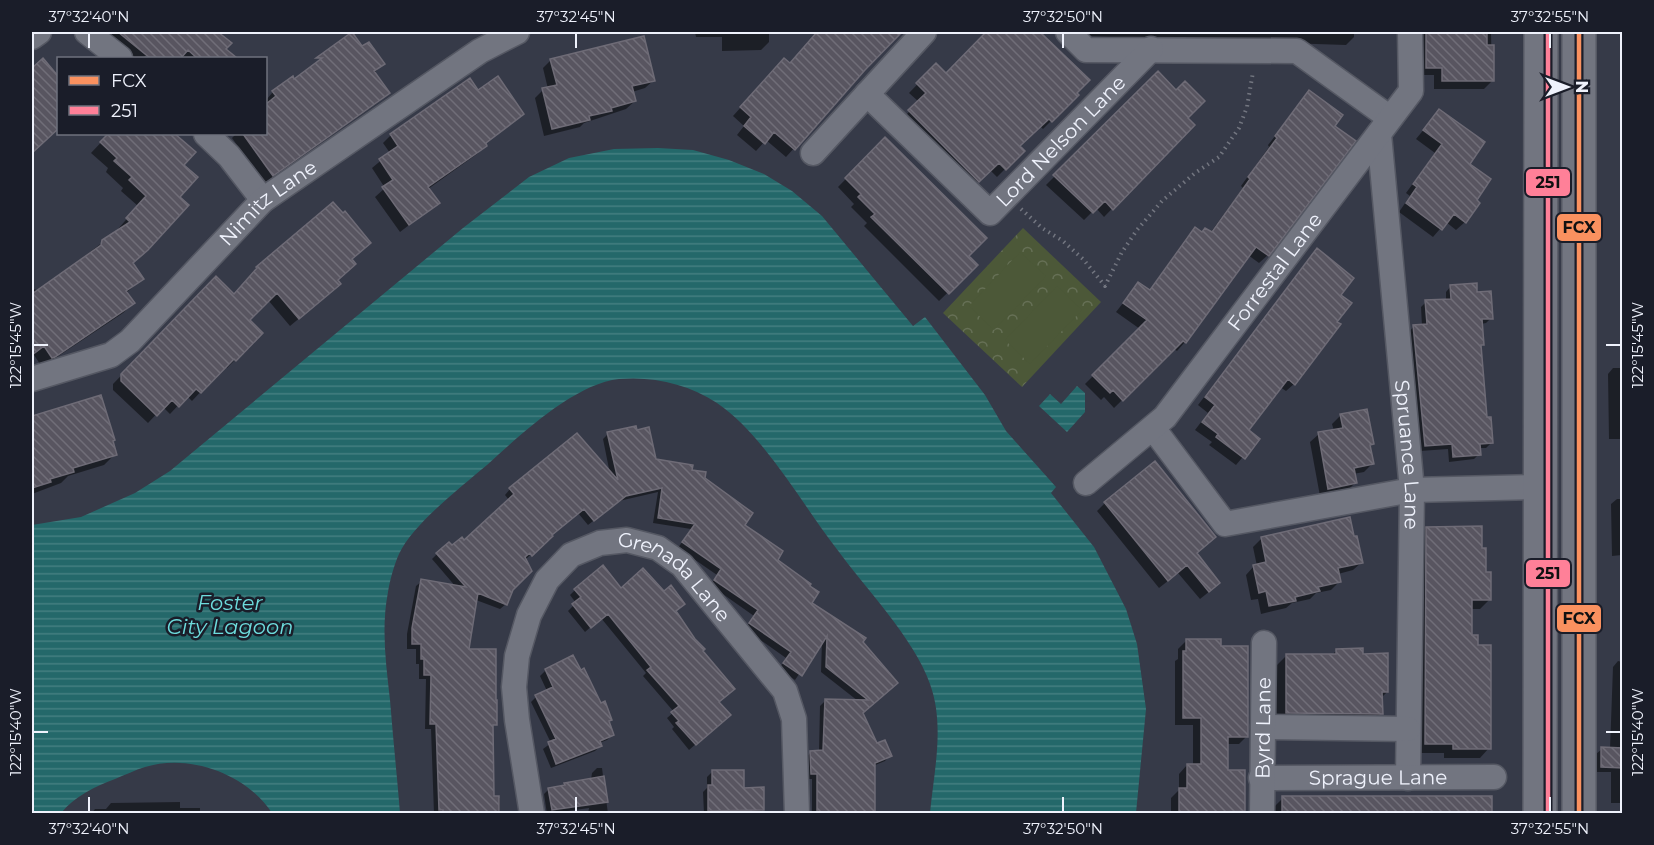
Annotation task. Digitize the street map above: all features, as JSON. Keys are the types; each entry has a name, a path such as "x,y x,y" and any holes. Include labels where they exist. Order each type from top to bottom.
{"main road":[{"path":"1540,813 1541,32"},
{"path":"1579,32 1579,813"}],"street":[{"path":"32,37 39,32"},
{"path":"87,32 119,57"},
{"name":"Nimitz Lane","path":"32,379 111,355 130,341 262,200 480,51 517,32"},
{"path":"813,153 924,32"},
{"path":"1068,32 1086,50 1298,51 1385,126"},
{"name":"Forrestal Lane","path":"1086,483 1165,417 1411,91 1410,32"},
{"name":"Lord Nelson Lane","path":"867,94 990,213 1151,49"},
{"name":"Spruance Lane","path":"1385,126 1412,490 1408,778"},
{"path":"207,135 229,156 262,200"},
{"path":"1153,428 1225,524 1412,490 1540,487"},
{"name":"Grenada Lane","path":"532,813 514,687 517,656 529,615 547,580 571,555 600,543 627,540 658,548 682,565 784,691 794,719 797,813"},
{"name":"Byrd Lane","path":"1262,813 1264,643"},
{"path":"1263,727 1408,729"},
{"name":"Sprague Lane","path":"1261,778 1494,777"}],"path":[{"path":"1008,195 1042,228 1063,241 1105,286 1122,252 1137,230 1162,201 1195,173 1219,157 1239,128 1247,107 1254,50"}],"green space":[{"path":"1023,228 1101,302 1022,387 943,313"},
{"path":"1020,252 1046,276 994,330 969,306"},
{"path":"1057,286 1082,310 1030,364 1005,340"}],"water":[{"name":"Foster City Lagoon","path":"614,149 693,150 729,160 764,174 792,191 822,216 913,326 925,317 985,395 1006,431 1056,487 1051,493 1094,547 1126,609 1137,644 1146,709 1136,813 930,813 937,748 937,716 930,684 923,667 901,631 836,548 766,451 734,416 706,396 682,386 658,380 632,378 602,383 584,390 548,413 426,518 399,554 389,587 385,632 400,813 272,813 248,787 216,770 198,765 162,763 145,767 92,789 61,813 32,813 32,525 81,517 135,493 170,471 463,228 529,177 569,158"},
{"path":"1077,386 1085,393 1085,412 1067,432 1039,406 1050,394 1061,404"}],"building":[{"path":"118,32 218,32 232,43 226,49 236,57 196,57 188,50 182,57 149,57"},
{"path":"352,32 362,46 369,42 385,64 374,71 390,93 273,176 244,135 267,135 267,103 276,96 272,91 293,76 294,79 322,58 316,58"},
{"path":"817,32 902,32 865,70 795,150 774,132 765,144 744,126 751,117 740,107 784,58 790,63"},
{"path":"986,32 1040,32 1090,80 1077,93 1079,95 1052,122 1049,119 1020,146 1025,151 1006,170 999,163 979,182 908,110 926,93 916,83 936,63 946,73"},
{"path":"1426,32 1487,32 1487,45 1494,45 1494,81 1442,81 1442,68 1426,68"},
{"path":"644,36 655,81 632,86 636,101 611,108 612,111 589,116 590,120 552,129 542,88 557,85 550,59"},
{"path":"43,58 57,75 57,130 32,153 32,68"},
{"path":"1158,71 1176,90 1185,81 1205,101 1188,118 1195,125 1113,210 1105,201 1093,213 1053,175"},
{"path":"498,76 524,114 486,143 487,146 428,187 440,203 409,225 382,187 393,180 379,159 398,146 390,134 470,78 478,90"},
{"path":"1309,90 1343,115 1335,126 1356,141 1269,256 1256,247 1186,343 1183,341 1123,401 1113,390 1110,393 1092,375 1147,320 1123,303 1138,282 1150,290 1195,227 1202,232 1205,228 1212,232 1277,138 1275,136"},
{"path":"1439,109 1485,142 1470,164 1491,179 1477,200 1480,203 1466,223 1454,214 1442,230 1406,203 1417,187 1413,184 1442,144 1423,130"},
{"path":"107,135 176,135 196,152 184,165 198,177 180,197 189,205 133,263 144,279 126,291 135,303 55,357 52,358 44,346 32,355 32,294 101,245 102,240 130,222 126,218 146,196 129,180 132,177 114,161 117,158 100,142"},
{"path":"885,137 987,238 969,256 978,265 949,294 871,217 875,214 858,197 861,194 845,178"},
{"path":"333,202 343,213 345,211 371,243 352,259 356,264 338,280 341,284 299,319 277,293 250,320 263,333 201,393 196,389 179,407 172,400 157,416 121,381 121,374 216,276 234,294 256,267"},
{"path":"1317,248 1354,278 1341,295 1352,303 1337,322 1341,324 1295,385 1288,379 1249,430 1260,439 1245,459 1216,437 1218,434 1202,422 1215,405 1205,397"},
{"path":"1477,283 1477,292 1491,291 1493,319 1482,319 1484,345 1481,345 1487,417 1491,417 1493,443 1480,444 1481,455 1453,457 1452,444 1425,446 1413,325 1427,324 1425,300 1451,299 1450,285"},
{"path":"101,395 115,440 113,441 117,455 73,468 74,472 50,479 51,482 32,488 32,416"},
{"path":"1367,409 1374,444 1370,445 1374,464 1354,468 1357,483 1328,489 1318,432 1343,428 1340,414"},
{"path":"636,426 637,430 649,427 656,459 693,465 692,470 706,472 705,478 753,513 745,525 783,551 778,560 819,592 812,603 866,638 863,642 898,683 863,713 877,743 885,740 892,756 875,763 875,813 817,813 817,774 811,774 810,751 823,750 825,699 868,700 826,667 827,636 802,676 783,663 791,652 749,623 758,610 714,580 721,569 682,542 695,524 658,518 662,488 626,496 594,521 584,509 552,535 532,556 530,553 525,557 532,571 513,590 507,605 478,593 469,649 496,649 497,725 493,725 494,796 499,796 499,813 443,813 443,810 439,810 436,724 430,724 431,675 424,675 421,644 412,644 412,628 421,579 466,587 436,553 449,542 452,545 462,537 464,540 514,494 509,488 577,433 618,480 607,432"},
{"path":"1155,461 1216,537 1197,553 1220,583 1209,592 1187,565 1168,581 1104,502"},
{"path":"1350,517 1363,563 1338,568 1341,582 1318,587 1320,591 1295,597 1296,601 1269,606 1266,591 1259,593 1253,565 1266,562 1261,537"},
{"path":"1482,526 1482,548 1486,548 1486,572 1491,572 1491,600 1472,600 1472,635 1478,635 1478,645 1491,645 1491,749 1453,749 1453,744 1425,744 1426,527"},
{"path":"603,565 621,588 643,568 664,591 671,585 685,604 676,611 695,639 705,649 703,651 735,689 719,702 731,715 696,745 676,723 679,721 671,712 679,706 647,670 651,667 608,614 591,628 572,604 581,597 574,589"},
{"path":"1186,639 1221,639 1221,646 1248,646 1248,737 1228,737 1228,770 1245,770 1245,811 1179,813 1179,788 1187,788 1187,764 1201,764 1201,718 1183,718 1183,651 1186,651"},
{"path":"1363,648 1363,654 1388,653 1388,692 1382,692 1383,714 1286,713 1286,654 1336,654 1336,649"},
{"path":"573,655 581,670 584,668 601,703 605,701 612,720 609,721 614,735 600,741 602,746 556,764 548,742 556,739 535,695 553,687 545,669"},
{"path":"1601,747 1623,748 1623,768 1601,767"},
{"path":"712,770 744,770 744,788 764,787 764,810 708,811 708,785 712,785"},
{"path":"604,776 608,802 552,810 548,788"},
{"path":"1282,796 1492,796 1492,813 1282,813"}],"transit line":[{"name":"251","path":"1548,32 1548,814"},
{"name":"FCX","path":"1579,32 1579,814"}]}
